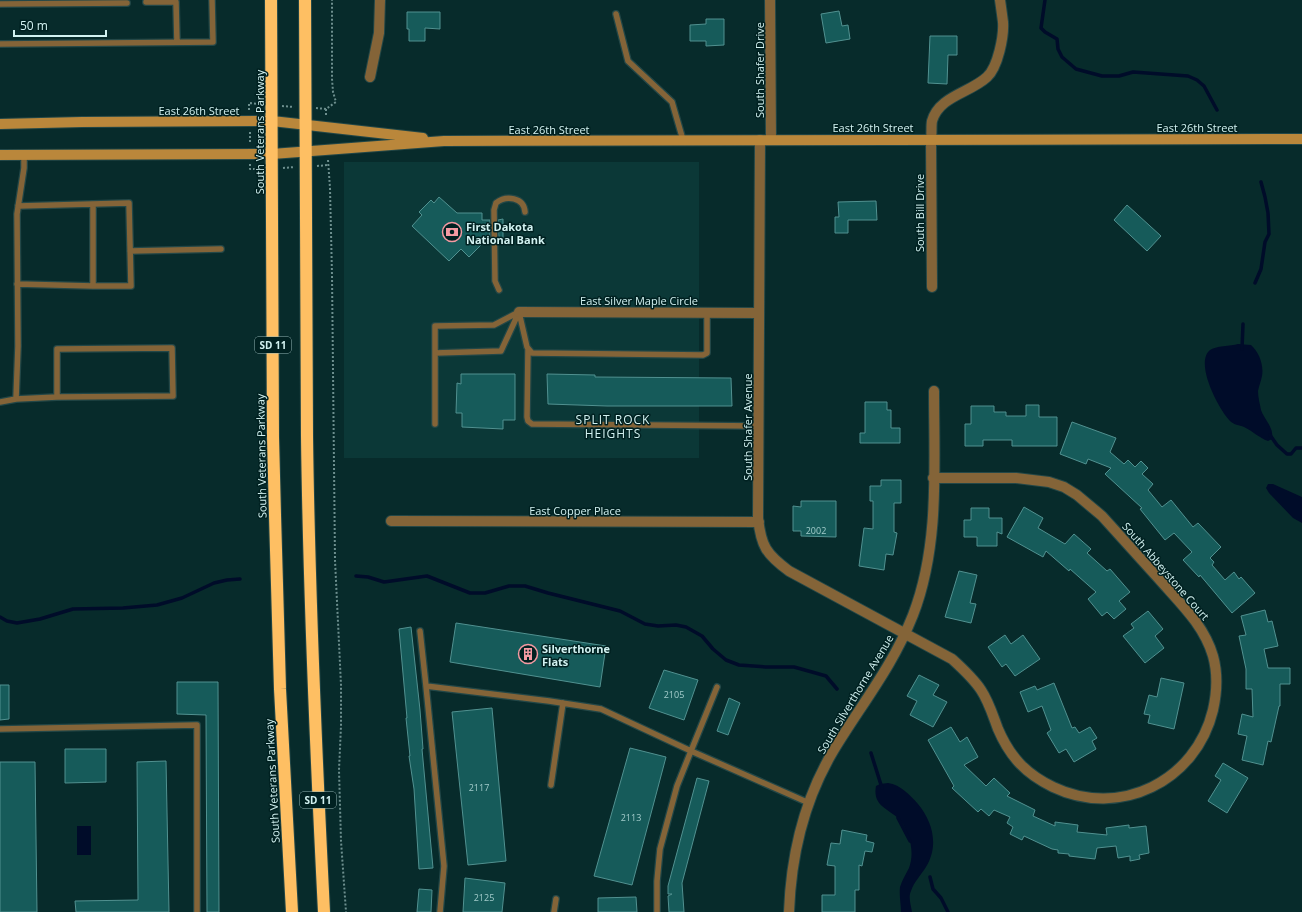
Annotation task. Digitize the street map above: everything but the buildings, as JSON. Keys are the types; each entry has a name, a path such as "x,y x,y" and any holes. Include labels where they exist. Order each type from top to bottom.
{"highway":[{"name":"South Veterans Parkway","path":"271,0 273,437 280,689 292,912"},
{"name":"SD 11","path":"305,0 307,437 318,788 324,912"}],"main road":[{"name":"East 26th Street","path":"0,124 272,121 444,141"},
{"name":"East 26th Street","path":"0,155 272,154 444,141 931,139 1302,140"}],"street":[{"path":"370,77 379,33 380,0"},
{"name":"South Shafer Drive","path":"770,0 771,140"},
{"name":"South Bill Drive","path":"932,287 932,121 937,110 946,101 988,77 995,63 1001,43 1003,23 1000,0"},
{"name":"South Shafer Avenue","path":"760,140 759,522 761,539 764,548 778,563 789,571 905,634"},
{"name":"East Silver Maple Circle","path":"519,312 759,313"},
{"name":"South Silverthorne Avenue","path":"789,912 791,878 794,859 809,803 831,755 890,664 905,634 920,593 929,553 933,511 934,391"},
{"name":"South Abbeystone Court","path":"905,634 952,659 974,679 988,702 1009,751 1022,766 1053,787 1081,797 1097,799 1130,796 1165,780 1182,767 1191,756 1204,734 1211,716 1216,690 1216,670 1208,643 1190,614 1090,504 1064,487 1033,479 934,478"},
{"name":"East Copper Place","path":"391,521 759,522"}],"lane":[{"path":"0,44 213,42 212,0"},
{"path":"146,2 176,1 177,42"},
{"path":"0,4 127,3"},
{"path":"616,14 628,61 672,102 683,140"},
{"path":"16,399 18,346 16,214 24,168 24,155"},
{"path":"499,290 495,280 494,210 496,203 502,199 514,198 522,204 525,212"},
{"path":"17,284 131,286 129,203 18,206"},
{"path":"93,204 93,286"},
{"path":"130,251 221,249"},
{"path":"519,312 526,347 532,353 703,355 706,353 707,347 707,313"},
{"path":"435,424 436,326 494,325 519,312"},
{"path":"436,353 501,351 519,312"},
{"path":"0,402 16,399 57,397 173,396 172,348 58,349 57,397"},
{"path":"528,349 527,417 528,421 532,424 759,426"},
{"path":"420,631 444,866 440,912"},
{"path":"426,686 600,709 809,803"},
{"path":"657,912 657,881 660,849 677,786 717,687"},
{"path":"551,785 563,703"},
{"path":"0,729 197,725 197,912"},
{"path":"554,912 556,899"}],"path":[{"path":"332,0 332,79 333,92 336,102 326,109 249,103 250,169 328,165 330,188 335,560 341,685 339,770 340,841 346,912"}],"shaded area":[{"path":"344,162 699,162 699,458 344,458"}],"water":[{"path":"1238,344 1251,345 1260,359 1262,378 1258,394 1261,410 1272,431 1272,439 1268,441 1244,427 1230,421 1220,407 1206,375 1206,356 1210,350"},
{"path":"1268,484 1273,484 1302,497 1302,523 1293,518 1269,493 1266,488"},
{"path":"888,783 901,788 918,804 931,826 933,843 932,851 926,867 910,893 912,912 901,912 900,893 901,884 909,868 911,860 912,852 909,839 901,821 879,803 875,793 876,786"},
{"path":"77,826 91,826 91,855 77,855"}],"waterway":[{"path":"1045,0 1041,28 1057,39 1058,49 1062,57 1076,69 1102,76 1119,76 1133,72 1188,76 1197,80 1204,86 1217,110"},
{"path":"1255,283 1261,269 1265,242 1269,234 1268,213 1261,182"},
{"path":"1242,349 1243,324"},
{"path":"1270,435 1277,445 1287,454 1291,454 1296,448 1302,448"},
{"path":"356,576 368,577 384,582 427,576 470,593 485,593 509,586 525,586 620,611 645,624 658,626 676,625 686,627 702,636 713,649 726,660 739,665 794,667 826,676 837,689"},
{"path":"0,617 7,621 17,623 40,619 73,609 123,608 157,605 182,598 214,583 240,579"},
{"path":"871,753 882,788"},
{"path":"898,818 910,841"},
{"path":"930,877 933,889 941,898 948,912"}],"place":[{"name":"First Dakota National Bank","path":"452,232"},
{"name":"Silverthorne Flats","path":"528,654"}],"district":[{"name":"SPLIT ROCK HEIGHTS","path":"613,426"}]}
